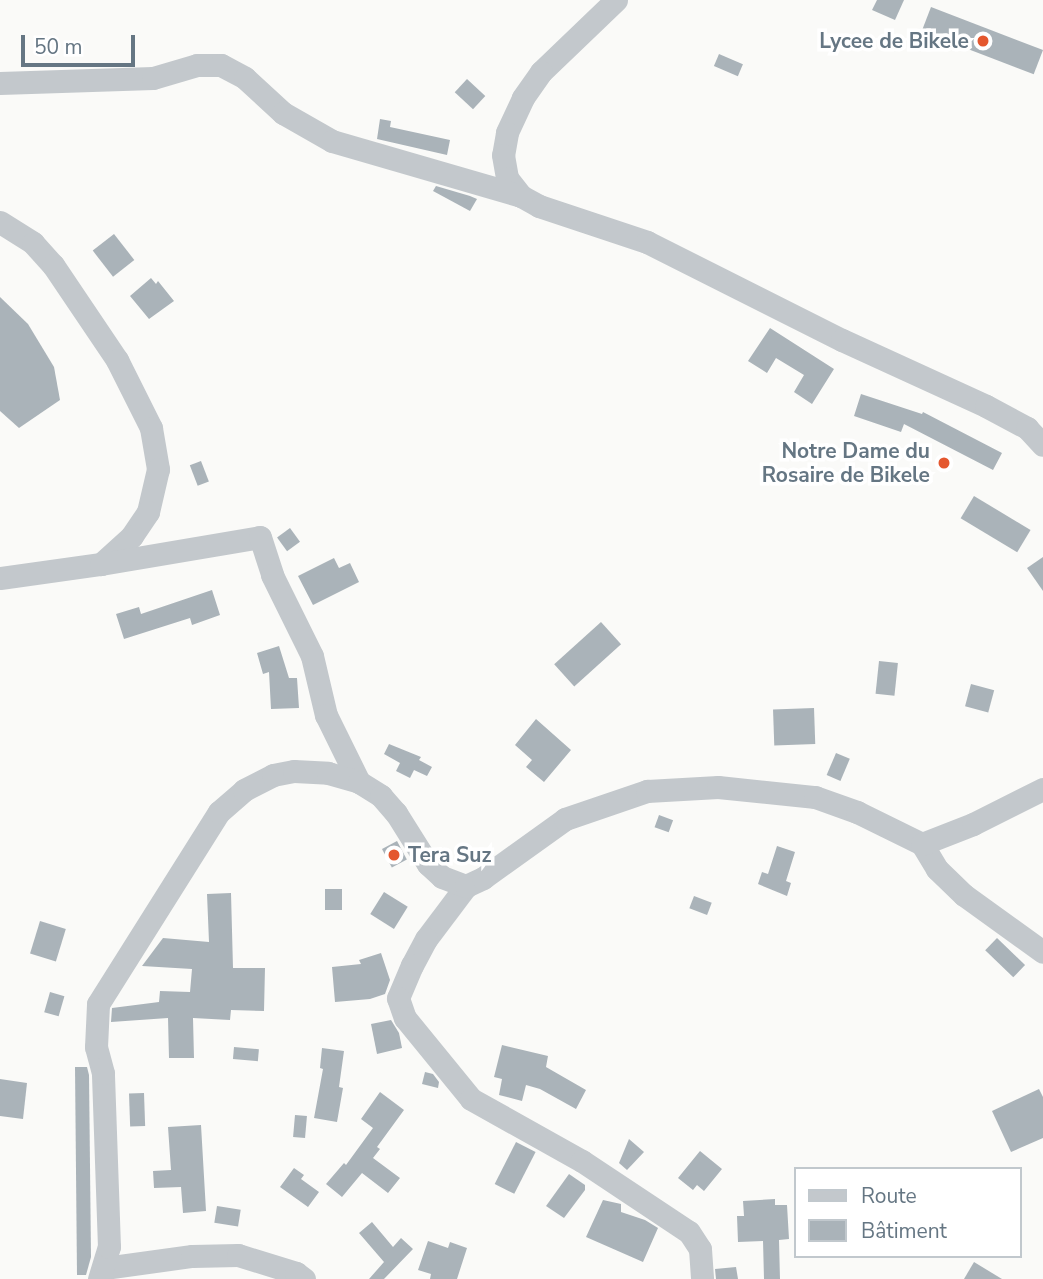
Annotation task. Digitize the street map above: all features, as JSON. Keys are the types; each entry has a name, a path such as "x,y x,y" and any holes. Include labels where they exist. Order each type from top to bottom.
{"street":[{"path":"521,196 507,178 503,155 507,133 523,98 541,72 616,0"},
{"path":"0,83 153,78 197,65 221,65 245,78 283,113 332,141 521,196 540,206 647,242 842,340 986,406 1027,428 1043,445"},
{"path":"0,222 33,243 53,265 117,360 151,428 158,469 148,512 132,536 101,564"},
{"path":"0,578 260,537 272,575 312,656 326,715 359,782"},
{"path":"304,1279 296,1273 238,1255 192,1256 102,1273 108,1247 103,1073 96,1047 98,1004 219,812 244,790 273,775 294,771 328,773 359,782 381,796 396,813 428,864 442,877 466,886"},
{"path":"702,1279 700,1249 689,1232 582,1161 471,1099 405,1018 398,998 412,965 426,939 466,886 482,878 565,819 647,791 677,787 768,790 815,797 858,812 922,844 937,869 964,895 1043,952"},
{"path":"922,844 973,824 1043,789"}],"building":[{"path":"877,0 904,0 895,20 872,10"},
{"name":"Lycee de Bikele","path":"931,7 1043,50 1034,74 922,31"},
{"path":"719,54 743,64 738,76 714,66"},
{"path":"467,79 485,96 473,109 455,92"},
{"path":"380,119 391,121 390,127 450,140 447,155 377,139"},
{"path":"436,186 477,199 470,211 433,191"},
{"path":"114,234 134,260 113,277 93,251"},
{"path":"151,278 156,284 158,281 174,301 149,319 130,296"},
{"path":"0,297 28,324 54,367 60,400 19,428 0,411"},
{"path":"770,328 834,369 812,404 794,392 804,375 776,358 767,373 748,361"},
{"path":"861,394 922,414 923,412 1002,453 993,470 904,424 901,432 854,416"},
{"path":"201,461 209,482 198,486 190,465"},
{"path":"974,496 1031,530 1017,552 961,518"},
{"path":"290,528 300,542 287,551 277,537"},
{"path":"1043,557 1043,591 1027,568"},
{"path":"334,558 339,568 350,563 359,582 313,605 298,576"},
{"path":"212,590 220,615 192,625 190,618 124,639 116,614 139,607 141,614"},
{"path":"601,622 621,644 574,686 554,664"},
{"path":"279,646 289,678 297,678 299,708 271,709 269,672 263,674 257,653"},
{"path":"879,661 898,663 894,696 876,694"},
{"path":"971,684 994,690 988,712 965,706"},
{"path":"814,708 815,744 774,745 773,709"},
{"path":"536,719 571,750 544,782 526,767 532,760 515,745"},
{"path":"389,744 421,757 419,760 432,767 427,776 414,770 410,778 396,771 400,763 384,754"},
{"path":"836,753 850,759 840,781 827,775"},
{"path":"659,815 673,820 669,832 655,827"},
{"path":"397,841 407,860 392,868 382,849"},
{"path":"777,846 795,852 786,881 791,883 787,896 758,884 762,872 768,874"},
{"path":"325,889 342,889 342,910 325,910"},
{"path":"384,892 408,907 394,929 370,914"},
{"path":"231,893 233,968 265,968 264,1011 231,1010 230,1020 193,1018 194,1058 169,1058 168,1018 111,1022 112,1008 159,1002 160,991 190,992 192,969 142,966 163,938 209,942 207,894"},
{"path":"694,896 712,903 707,915 689,908"},
{"path":"40,921 66,929 56,961 30,954"},
{"path":"997,938 1025,965 1013,977 985,950"},
{"path":"381,953 390,980 385,994 370,999 335,1002 332,967 361,964 359,960"},
{"path":"50,992 64,996 59,1016 44,1012"},
{"path":"391,1020 399,1033 402,1048 377,1054 371,1024"},
{"path":"502,1045 548,1056 546,1067 586,1090 576,1109 540,1089 526,1085 522,1101 499,1095 502,1079 494,1077"},
{"path":"234,1047 259,1049 258,1061 233,1059"},
{"path":"322,1048 344,1051 339,1087 343,1088 337,1122 314,1118 323,1069 320,1068"},
{"path":"75,1067 87,1067 89,1075 91,1257 86,1275 77,1275"},
{"path":"425,1072 433,1074 439,1082 438,1088 422,1084"},
{"path":"0,1079 27,1083 23,1119 0,1116"},
{"path":"1039,1089 1043,1097 1043,1138 1011,1152 992,1111"},
{"path":"380,1092 404,1110 377,1147 380,1149 373,1158 400,1178 388,1193 362,1173 342,1197 326,1184 344,1163 346,1165 373,1128 361,1119"},
{"path":"144,1093 145,1126 130,1127 129,1094"},
{"path":"295,1115 307,1116 305,1138 293,1137"},
{"path":"201,1125 206,1211 183,1213 181,1187 154,1188 153,1171 171,1170 168,1127"},
{"path":"629,1139 644,1152 627,1170 619,1163"},
{"path":"516,1142 536,1152 514,1194 495,1184"},
{"path":"700,1151 722,1169 704,1191 697,1185 693,1190 678,1178"},
{"path":"294,1168 304,1175 301,1179 319,1192 308,1207 280,1187"},
{"path":"569,1174 585,1185 585,1190 564,1218 546,1206"},
{"path":"775,1199 775,1205 787,1205 789,1239 779,1240 780,1279 764,1279 763,1241 738,1242 737,1216 744,1216 743,1201"},
{"path":"603,1200 621,1204 621,1212 645,1220 658,1228 643,1262 586,1237"},
{"path":"217,1206 241,1210 238,1227 214,1223"},
{"path":"372,1222 393,1247 401,1238 413,1249 384,1279 369,1279 384,1262 359,1233"},
{"path":"428,1241 448,1248 450,1242 467,1248 457,1279 430,1279 431,1274 418,1270"},
{"path":"974,1262 1002,1279 964,1279"},
{"path":"736,1267 738,1279 716,1279 715,1269"}],"place":[{"name":"Lycee de Bikele","path":"983,41"},
{"name":"Notre Dame du Rosaire de Bikele","path":"944,463"},
{"name":"Tera Suz","path":"394,855"}]}
